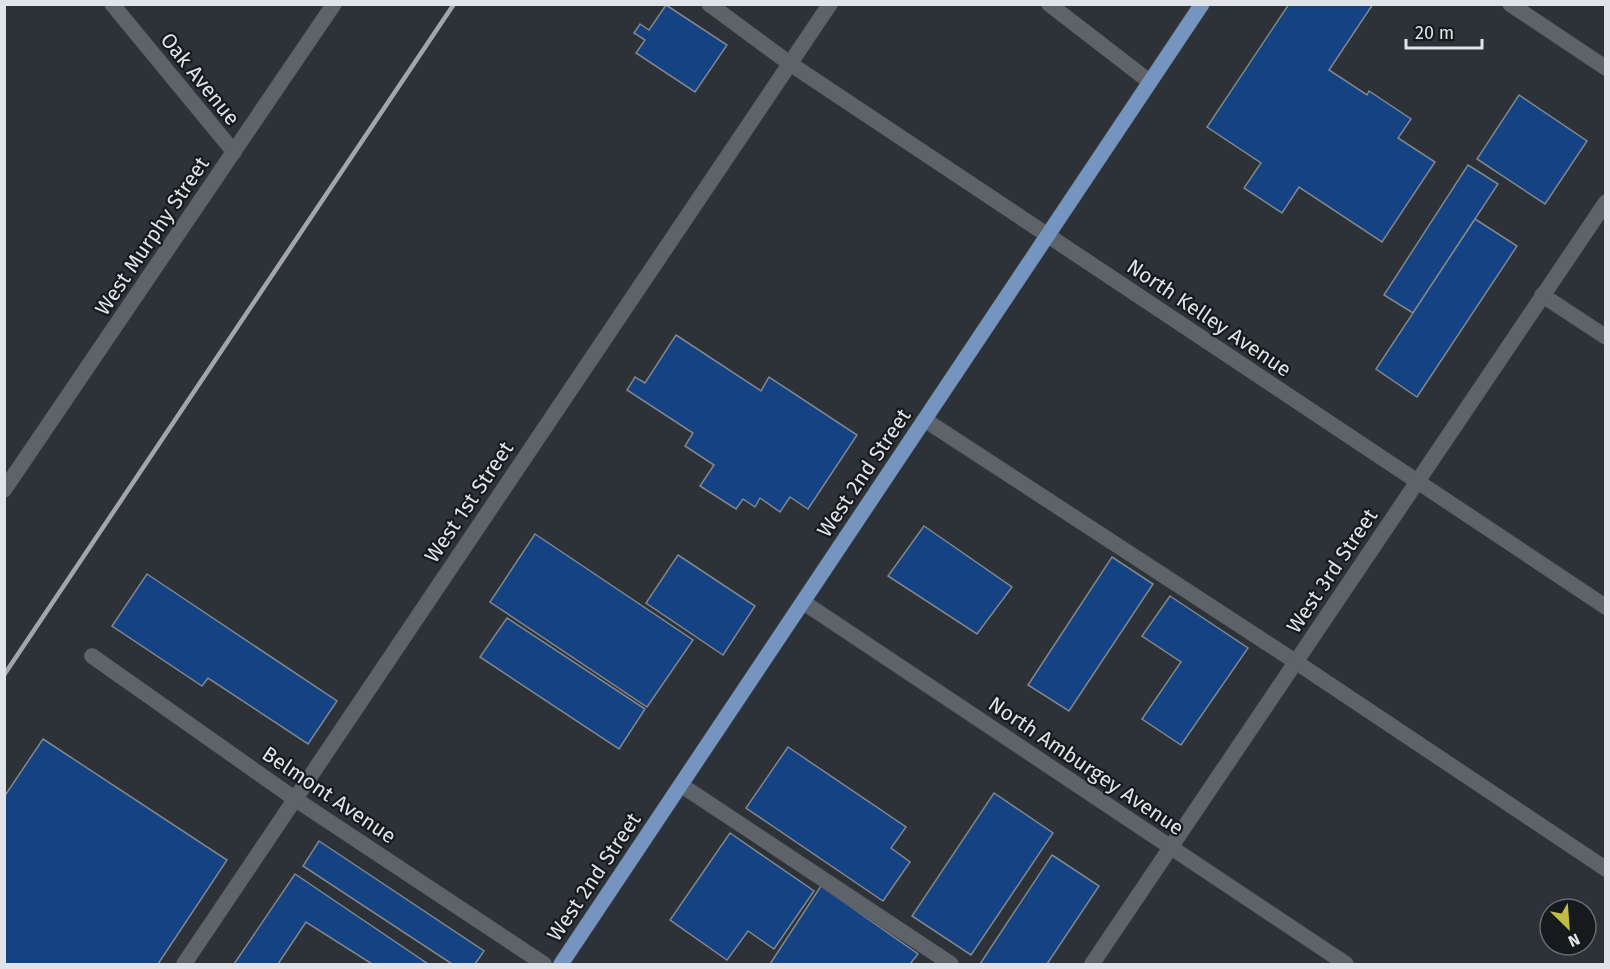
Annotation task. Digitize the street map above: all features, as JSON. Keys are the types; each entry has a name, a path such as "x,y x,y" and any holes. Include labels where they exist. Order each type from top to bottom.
{"main road":[{"name":"West 2nd Street","path":"561,964 1202,4"}],"street":[{"name":"Oak Avenue","path":"112,4 234,152"},
{"name":"West Murphy Street","path":"4,490 334,4"},
{"name":"North Kelley Avenue","path":"709,4 789,63 1605,607"},
{"name":"West 1st Street","path":"184,964 830,4"},
{"path":"1049,4 1150,82"},
{"path":"1510,4 1605,68"},
{"name":"West 3rd Street","path":"1092,964 1605,202"},
{"path":"1542,295 1605,337"},
{"path":"925,420 1296,662 1605,869"},
{"name":"North Amburgey Avenue","path":"804,602 1346,964"},
{"name":"Belmont Avenue","path":"92,656 295,799 544,964"},
{"path":"681,785 951,964"}],"building":[{"path":"1289,4 1373,4 1329,70 1367,95 1369,91 1411,119 1398,138 1435,162 1382,242 1299,187 1282,213 1244,188 1261,163 1207,127"},
{"path":"666,5 727,45 695,92 636,53 645,40 634,33 640,24 649,30"},
{"path":"1519,95 1587,141 1545,204 1477,159"},
{"path":"1468,165 1498,184 1413,313 1384,295"},
{"path":"1475,219 1517,246 1417,397 1376,369"},
{"path":"676,335 761,391 769,377 857,435 808,509 790,497 780,512 760,498 755,507 743,499 736,509 700,486 714,465 685,446 693,433 627,390 635,377 645,383"},
{"path":"924,526 1012,587 977,634 888,576"},
{"path":"535,534 693,640 647,707 490,602"},
{"path":"678,555 755,606 723,655 646,603"},
{"path":"1112,557 1153,584 1069,711 1028,685"},
{"path":"147,574 337,701 308,744 208,678 202,686 112,626"},
{"path":"1170,596 1248,648 1181,745 1142,719 1181,662 1142,636"},
{"path":"507,618 645,709 619,749 480,657"},
{"path":"43,739 227,860 158,964 4,964 4,797"},
{"path":"788,747 906,827 891,848 910,862 883,901 746,808"},
{"path":"994,793 1053,833 971,955 912,916"},
{"path":"730,833 814,891 774,949 748,931 727,960 670,920"},
{"path":"319,841 484,951 475,964 452,964 303,866"},
{"path":"1052,855 1099,886 1047,964 980,964"},
{"path":"295,874 428,964 372,964 306,922 278,964 234,964"},
{"path":"821,886 918,954 910,964 770,964"}],"railway":[{"path":"4,675 454,4"}]}
